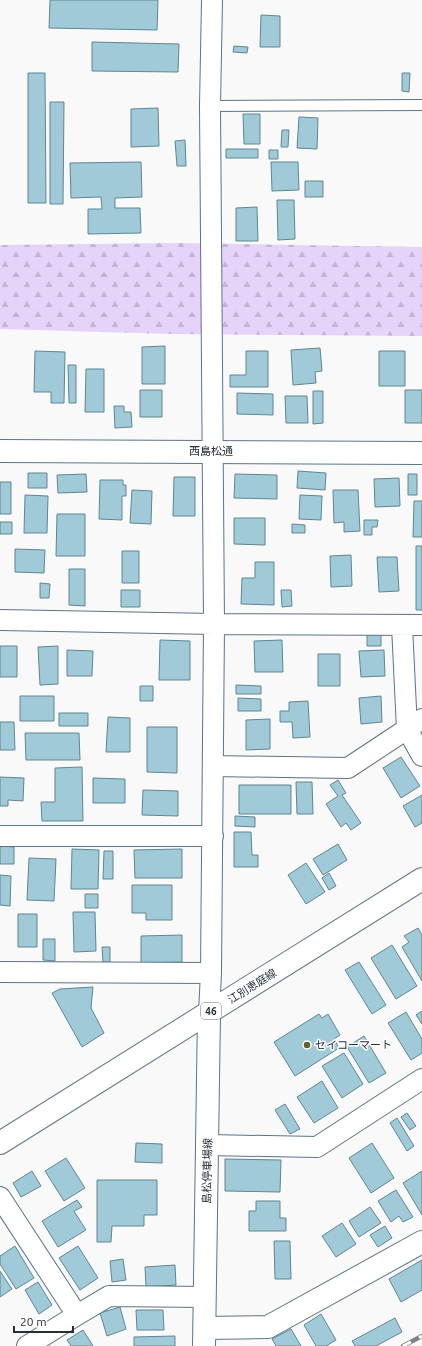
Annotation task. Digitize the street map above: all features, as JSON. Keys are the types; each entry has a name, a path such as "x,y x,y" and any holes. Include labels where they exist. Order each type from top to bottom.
{"main road":[{"name":"西島松通","path":"0,451 422,453"},
{"name":"江別恵庭線","path":"0,1143 422,879"},
{"name":"島松停車場線","path":"209,1013 205,1337 268,1327 422,1242"}],"street":[{"path":"209,1013 213,836 214,624 214,424 210,106 212,0"},
{"path":"0,620 214,624 422,625"},
{"path":"402,626 414,724 422,756"},
{"path":"213,766 348,768 414,724"},
{"path":"0,836 213,836"},
{"path":"0,972 211,973"},
{"path":"208,1144 317,1148 422,1079"},
{"path":"0,1197 76,1315"},
{"path":"27,1346 109,1296 205,1297"}],"lane":[{"path":"210,106 422,105"}],"green space":[{"path":"179,243 422,247 422,336 172,334 0,329 0,245"}],"building":[{"path":"50,0 158,0 157,30 49,28"},
{"path":"261,15 280,16 280,47 260,47"},
{"path":"92,42 179,44 178,72 92,71"},
{"path":"234,46 248,47 247,53 233,52"},
{"path":"28,73 45,73 46,203 28,203"},
{"path":"402,73 410,73 409,92 402,91"},
{"path":"50,102 64,102 63,204 50,204"},
{"path":"158,108 159,146 131,147 131,109"},
{"path":"243,114 260,114 260,144 244,144"},
{"path":"299,117 318,118 317,149 297,148"},
{"path":"282,130 289,130 288,147 281,147"},
{"path":"185,140 186,166 177,166 175,141"},
{"path":"226,149 258,149 258,158 226,158"},
{"path":"269,150 278,150 278,159 269,159"},
{"path":"141,162 142,197 115,198 115,208 140,208 141,233 88,234 88,209 102,209 101,197 71,198 70,163"},
{"path":"271,162 298,162 299,190 272,191"},
{"path":"305,181 323,181 323,197 305,197"},
{"path":"277,200 294,200 295,239 278,240"},
{"path":"257,207 258,241 236,241 236,208"},
{"path":"165,346 165,384 142,384 142,347"},
{"path":"320,348 322,371 315,372 316,383 293,385 291,350"},
{"path":"35,351 65,352 64,403 51,403 51,392 34,392"},
{"path":"246,351 268,351 268,387 230,387 230,375 246,375"},
{"path":"379,351 405,351 405,386 379,386"},
{"path":"68,365 76,365 76,403 69,403"},
{"path":"86,369 104,369 104,412 85,412"},
{"path":"140,390 162,390 162,417 140,417"},
{"path":"405,390 422,390 422,423 405,423"},
{"path":"313,391 323,391 323,423 313,424"},
{"path":"237,393 273,394 273,415 237,414"},
{"path":"285,396 307,396 308,423 286,423"},
{"path":"114,406 124,406 124,412 131,412 132,427 115,428"},
{"path":"298,471 326,473 325,490 297,488"},
{"path":"28,473 47,473 47,488 28,488"},
{"path":"86,474 87,492 58,493 57,475"},
{"path":"235,474 277,475 277,499 234,498"},
{"path":"408,474 417,474 417,495 408,495"},
{"path":"174,477 195,477 195,516 173,516"},
{"path":"399,478 400,506 375,507 374,479"},
{"path":"100,480 123,480 123,485 126,485 126,496 122,496 122,520 99,519"},
{"path":"0,482 11,482 11,514 0,514"},
{"path":"132,490 152,491 151,524 130,523"},
{"path":"333,490 358,490 360,531 344,532 344,522 334,523"},
{"path":"25,495 48,496 47,533 24,533"},
{"path":"300,495 322,496 321,520 299,519"},
{"path":"414,501 422,501 422,537 413,537"},
{"path":"57,514 85,514 85,556 56,556"},
{"path":"234,518 265,518 265,545 234,544"},
{"path":"364,520 378,520 377,527 372,527 372,535 364,535"},
{"path":"0,522 12,522 12,534 0,534"},
{"path":"292,524 305,525 305,533 292,533"},
{"path":"416,546 422,546 422,610 416,610"},
{"path":"15,549 45,550 44,573 15,572"},
{"path":"122,551 139,551 139,583 122,583"},
{"path":"351,555 352,586 331,587 330,556"},
{"path":"377,557 397,557 399,591 379,592"},
{"path":"255,562 274,562 274,605 241,604 242,578 255,578"},
{"path":"69,569 85,569 85,606 69,605"},
{"path":"40,583 50,584 49,598 40,598"},
{"path":"121,590 140,590 140,607 121,607"},
{"path":"281,590 291,590 292,606 282,607"},
{"path":"367,634 381,634 381,646 367,646"},
{"path":"160,640 190,641 190,680 159,680"},
{"path":"282,640 283,672 255,672 254,641"},
{"path":"0,646 17,646 17,677 0,677"},
{"path":"58,646 58,684 40,685 38,647"},
{"path":"67,650 93,651 92,676 67,676"},
{"path":"384,650 385,676 361,677 359,651"},
{"path":"318,654 340,654 340,686 318,686"},
{"path":"236,685 261,686 261,694 236,694"},
{"path":"140,686 153,686 153,701 140,701"},
{"path":"20,696 54,696 54,721 20,721"},
{"path":"381,696 382,722 361,724 359,698"},
{"path":"238,698 261,699 261,711 238,711"},
{"path":"308,701 310,737 293,738 292,722 280,722 280,711 289,711 289,702"},
{"path":"59,713 88,713 88,726 59,726"},
{"path":"108,717 130,718 130,752 106,752"},
{"path":"270,719 270,749 246,750 246,720"},
{"path":"0,722 14,722 15,750 0,750"},
{"path":"147,727 177,727 177,773 147,772"},
{"path":"25,733 79,733 80,760 26,760"},
{"path":"401,757 420,786 401,798 383,768"},
{"path":"82,767 83,821 42,821 41,802 55,802 55,768"},
{"path":"0,777 24,778 23,801 8,800 8,806 0,806"},
{"path":"93,778 125,779 125,803 93,803"},
{"path":"338,780 346,793 342,795 361,823 351,830 346,823 341,827 326,804 338,796 330,785"},
{"path":"296,782 312,782 313,814 297,814"},
{"path":"239,785 291,785 291,814 239,814"},
{"path":"143,790 178,791 178,816 142,815"},
{"path":"422,795 422,823 415,827 403,806"},
{"path":"235,816 255,817 255,827 235,826"},
{"path":"234,832 251,832 252,855 258,855 258,867 234,867"},
{"path":"338,844 347,860 323,875 313,859"},
{"path":"0,846 14,847 14,864 0,864"},
{"path":"72,849 99,850 98,889 71,889"},
{"path":"182,849 182,878 135,878 134,850"},
{"path":"104,851 113,851 113,879 103,879"},
{"path":"29,858 56,859 54,901 27,900"},
{"path":"306,863 325,892 306,904 288,875"},
{"path":"329,873 336,886 329,890 322,878"},
{"path":"0,875 11,876 10,906 0,905"},
{"path":"132,885 172,885 172,920 146,920 146,913 132,913"},
{"path":"85,894 98,894 98,908 85,908"},
{"path":"73,912 95,912 96,951 74,952"},
{"path":"18,914 37,914 37,947 18,947"},
{"path":"418,928 422,935 422,981 402,947 409,942 404,936"},
{"path":"182,935 182,962 141,963 141,936"},
{"path":"43,939 55,939 55,961 43,960"},
{"path":"392,945 417,986 396,999 371,958"},
{"path":"102,947 110,947 110,962 103,962"},
{"path":"359,962 386,1005 372,1014 345,970"},
{"path":"93,987 91,1008 104,1033 82,1047 52,993 60,989"},
{"path":"422,1011 422,1024 416,1015"},
{"path":"406,1012 422,1039 422,1053 411,1060 388,1023"},
{"name":"セイコーマート","path":"319,1014 322,1018 328,1014 340,1035 334,1039 339,1048 295,1076 274,1042"},
{"path":"364,1036 386,1073 369,1083 347,1047"},
{"path":"344,1053 363,1084 342,1098 322,1066"},
{"path":"322,1081 338,1108 314,1123 297,1097"},
{"path":"285,1104 300,1129 290,1134 275,1110"},
{"path":"407,1113 416,1126 410,1130 401,1117"},
{"path":"397,1118 414,1146 407,1151 390,1123"},
{"path":"136,1143 162,1144 162,1163 135,1162"},
{"path":"372,1143 394,1178 371,1193 349,1158"},
{"path":"66,1158 85,1188 64,1201 45,1171"},
{"path":"225,1159 281,1160 280,1192 225,1191"},
{"path":"32,1171 41,1186 21,1197 13,1183"},
{"path":"422,1171 422,1215 403,1183"},
{"path":"97,1180 157,1180 157,1215 144,1215 144,1226 112,1226 111,1242 97,1242"},
{"path":"396,1190 413,1217 403,1222 399,1216 391,1222 378,1201"},
{"path":"77,1200 82,1207 74,1211 86,1230 58,1247 42,1221"},
{"path":"256,1201 280,1201 280,1218 286,1218 286,1231 249,1231 249,1211 256,1211"},
{"path":"370,1207 381,1223 359,1237 349,1221"},
{"path":"342,1223 356,1244 336,1257 322,1236"},
{"path":"385,1226 392,1238 378,1247 370,1235"},
{"path":"274,1241 290,1241 291,1279 275,1279"},
{"path":"15,1246 34,1278 16,1289 0,1264 0,1256"},
{"path":"78,1246 98,1278 80,1290 59,1258"},
{"path":"123,1259 126,1280 112,1282 110,1261"},
{"path":"422,1260 422,1290 401,1302 389,1279"},
{"path":"175,1265 176,1285 146,1287 145,1267"},
{"path":"0,1271 12,1289 0,1297"},
{"path":"38,1282 52,1305 39,1314 25,1290"},
{"path":"120,1307 126,1329 107,1336 100,1313"},
{"path":"136,1310 163,1310 164,1330 137,1330"},
{"path":"321,1314 336,1340 326,1346 316,1346 304,1325"},
{"path":"395,1318 402,1332 376,1346 355,1346 352,1341"},
{"path":"291,1329 301,1346 276,1346 272,1339"},
{"path":"83,1330 93,1346 71,1346 67,1340"},
{"path":"175,1336 175,1346 134,1346 134,1337"}],"railway":[{"path":"403,1346 422,1336"}],"place":[{"name":"セイコーマート","path":"307,1045"}]}
